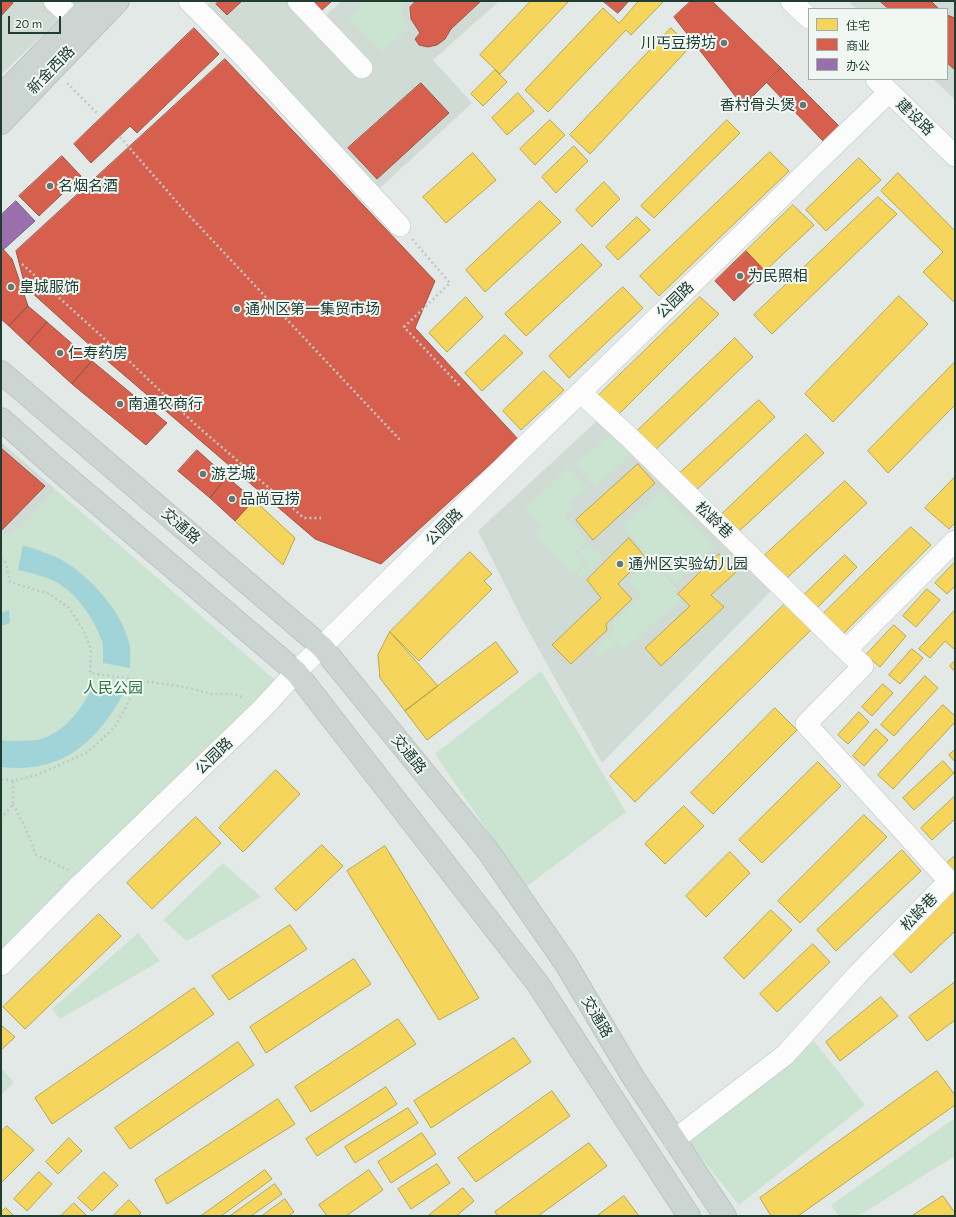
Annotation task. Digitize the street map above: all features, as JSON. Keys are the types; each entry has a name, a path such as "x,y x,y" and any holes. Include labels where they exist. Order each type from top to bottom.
{"main road":[{"name":"新金西路","path":"1,96 93,1"},
{"name":"新金西路","path":"1,123 118,1"},
{"name":"交通路","path":"1,372 322,647 488,851 566,964 633,1077 725,1216"},
{"name":"交通路","path":"1,419 56,468 296,672 538,984 689,1216"}],"street":[{"path":"54,1 75,20"},
{"path":"189,1 243,56 400,226"},
{"path":"298,1 362,68"},
{"path":"791,1 808,17"},
{"name":"建设路","path":"887,83 955,137"},
{"name":"建设路","path":"887,83 955,156"},
{"name":"公园路","path":"1,965 82,883 262,709 296,672 580,392 887,83"},
{"name":"松龄巷","path":"580,392 627,434 864,666 806,724 948,881 858,974 785,1055 674,1140"},
{"path":"846,650 955,541"}],"path":[{"path":"53,68 99,115"},
{"path":"120,137 183,209 401,441"},
{"path":"400,226 450,283 404,327 461,387"},
{"path":"22,264 130,362 196,425 304,518 321,518"},
{"path":"1,558 6,563 10,582 50,594 69,608 84,631 91,650 90,673 138,679 190,688 212,694 234,694 257,703 262,709"},
{"path":"1,778 13,781 37,775 88,752 114,728 129,701 138,679"},
{"path":"13,781 13,804 25,826 35,854 67,868 82,883"},
{"path":"1,819 13,804"}],"shaded area":[{"path":"1,1 77,1 1,75"},
{"path":"211,1 298,1 318,22 342,1 499,1 433,60 472,103 380,188 249,51 204,8"},
{"path":"848,1 955,1 955,100 934,80 948,80 948,8 856,8"},
{"name":"通州区实验幼儿园","path":"601,417 772,590 602,763 523,621 478,531"},
{"path":"1,442 56,490 19,530 1,537"}],"green space":[{"path":"365,1 409,1 402,8 403,19 409,28 382,52 348,18"},
{"path":"613,432 633,453 595,487 575,465"},
{"path":"568,468 587,488 569,502 574,508 564,516 587,541 574,553 584,564 573,574 534,533 541,527 523,510"},
{"name":"人民公园","path":"56,490 276,681 1,958 1,537 19,530"},
{"path":"661,490 715,546 675,583 621,526"},
{"path":"589,544 604,557 583,578 577,574 588,562 578,553"},
{"path":"648,560 677,589 673,592 681,600 624,650 617,643 599,659 592,652 614,631 612,623 641,596 627,580"},
{"path":"541,671 626,812 526,887 435,754"},
{"path":"223,863 261,897 187,941 163,920"},
{"path":"138,933 160,961 60,1019 52,1009"},
{"path":"814,1041 865,1105 739,1205 688,1141"},
{"path":"1,1068 14,1082 1,1095"},
{"path":"955,1118 955,1156 858,1216 839,1216 831,1205"}],"water":[{"path":"23,545 58,558 81,573 103,595 120,621 126,634 130,647 130,668 103,663 103,644 99,634 86,610 68,590 51,580 18,570"},
{"path":"9,610 10,623 1,626 1,613"},
{"path":"91,690 123,694 101,727 88,741 74,752 41,766 22,768 1,767 1,740 36,740 49,736 64,726 71,719"}],"building: 住宅":[{"path":"531,1 569,1 500,74 480,55"},
{"path":"639,1 664,1 631,35 626,30 548,112 525,90 603,8 619,23"},
{"path":"671,28 690,47 590,154 570,135"},
{"path":"495,70 507,82 483,106 471,94"},
{"path":"228,92 249,112 177,182 156,159"},
{"path":"518,93 534,111 507,135 492,118"},
{"path":"550,120 565,135 535,165 520,149"},
{"path":"727,120 740,133 654,218 641,206"},
{"path":"574,146 588,161 556,193 542,177"},
{"path":"770,152 789,171 659,296 640,276"},
{"path":"287,153 307,175 234,242 213,220"},
{"path":"473,153 496,180 446,223 423,197"},
{"path":"859,158 881,180 826,231 806,210"},
{"path":"898,173 955,231 955,303 923,272 943,252 881,191"},
{"path":"604,182 620,199 592,227 576,210"},
{"path":"878,197 897,214 772,334 754,315"},
{"path":"118,200 139,221 64,291 44,269"},
{"path":"540,201 561,222 485,292 466,270"},
{"path":"793,205 814,225 765,271 746,251"},
{"path":"339,212 358,233 287,300 266,277"},
{"path":"637,217 650,230 618,260 606,247"},
{"path":"582,244 602,265 526,336 505,314"},
{"path":"176,259 197,280 125,349 103,327"},
{"path":"400,275 421,296 347,363 326,339"},
{"path":"623,287 643,308 569,378 549,356"},
{"path":"899,296 928,324 833,422 805,394"},
{"path":"466,297 483,317 447,352 429,333"},
{"path":"700,297 719,314 618,415 599,395"},
{"path":"232,315 254,336 183,401 163,380"},
{"path":"505,335 523,353 482,391 465,373"},
{"path":"735,338 753,357 653,452 635,433"},
{"path":"955,362 955,405 888,473 868,451"},
{"path":"544,371 564,390 521,430 503,411"},
{"path":"288,376 312,400 246,457 225,432"},
{"path":"413,378 431,398 400,427 382,408"},
{"path":"759,400 775,417 694,492 679,474"},
{"path":"462,423 487,447 371,554 348,530"},
{"path":"347,434 370,456 315,509 293,486"},
{"path":"806,434 824,453 737,533 721,515"},
{"path":"638,464 655,483 593,540 576,520"},
{"path":"955,477 955,523 949,529 925,508"},
{"path":"845,481 867,503 787,578 765,555"},
{"path":"254,500 295,538 283,565 235,521"},
{"path":"911,527 931,545 843,634 823,614"},
{"path":"629,538 645,557 618,584 632,599 606,624 607,630 571,664 552,645 601,598 587,580"},
{"path":"470,552 492,574 484,581 492,589 419,661 390,632"},
{"path":"719,554 736,572 711,595 724,607 661,666 645,648 690,606 678,594"},
{"path":"845,555 857,567 816,609 803,596"},
{"path":"955,562 955,586 947,594 935,583"},
{"path":"927,589 940,600 916,627 903,616"},
{"path":"788,601 814,627 635,802 610,776"},
{"path":"955,610 955,650 945,641 930,658 919,649"},
{"path":"894,625 906,636 880,667 866,655"},
{"path":"390,632 438,686 405,711 380,678 378,655"},
{"path":"496,642 518,672 427,740 405,711"},
{"path":"912,649 923,658 900,684 889,675"},
{"path":"955,661 955,672 950,666"},
{"path":"925,676 938,688 894,736 881,725"},
{"path":"883,684 893,693 872,716 862,707"},
{"path":"943,705 955,716 955,722 893,789 878,775"},
{"path":"775,708 797,730 713,814 691,793"},
{"path":"859,712 869,722 848,744 838,735"},
{"path":"876,729 888,740 864,766 853,756"},
{"path":"955,750 955,762 949,755"},
{"path":"943,761 954,773 914,810 903,798"},
{"path":"818,762 841,786 762,863 739,840"},
{"path":"276,770 300,794 243,852 219,828"},
{"path":"955,796 955,819 932,840 921,828"},
{"path":"684,806 704,826 665,864 645,844"},
{"path":"864,815 887,837 800,923 778,901"},
{"path":"196,817 221,843 152,909 127,883"},
{"path":"322,845 343,866 296,911 275,889"},
{"path":"385,846 479,998 439,1020 347,871"},
{"path":"902,850 921,871 836,951 817,930"},
{"path":"730,852 750,873 706,917 686,896"},
{"path":"955,856 955,883 941,868"},
{"path":"952,890 955,893 955,931 911,973 889,949"},
{"path":"771,910 792,930 744,979 724,958"},
{"path":"99,914 121,936 25,1029 3,1007"},
{"path":"290,925 307,949 229,1000 212,976"},
{"path":"813,944 830,962 777,1012 760,994"},
{"path":"354,959 371,984 266,1053 250,1027"},
{"path":"955,982 955,1020 927,1041 909,1017"},
{"path":"194,988 214,1014 52,1124 35,1098"},
{"path":"881,997 898,1016 840,1061 826,1042"},
{"path":"398,1019 416,1044 311,1112 295,1087"},
{"path":"1,1025 15,1037 1,1050"},
{"path":"514,1038 531,1062 431,1128 414,1101"},
{"path":"238,1042 254,1065 130,1149 115,1128"},
{"path":"937,1071 955,1095 955,1105 798,1216 771,1216 760,1198"},
{"path":"386,1087 397,1104 317,1156 306,1139"},
{"path":"552,1091 570,1116 476,1182 458,1158"},
{"path":"278,1099 295,1124 167,1204 155,1180"},
{"path":"408,1108 418,1123 355,1163 345,1147"},
{"path":"7,1126 34,1150 1,1183 1,1132"},
{"path":"422,1133 436,1154 391,1183 378,1162"},
{"path":"69,1138 82,1151 58,1174 46,1162"},
{"path":"589,1143 607,1166 538,1216 498,1216 495,1212"},
{"path":"437,1164 450,1183 411,1209 398,1189"},
{"path":"265,1170 272,1179 221,1216 201,1216"},
{"path":"369,1170 383,1190 346,1216 327,1216 319,1205"},
{"path":"39,1172 52,1184 27,1211 14,1199"},
{"path":"104,1172 118,1185 92,1211 78,1198"},
{"path":"275,1184 282,1194 251,1216 230,1216"},
{"path":"463,1188 474,1201 456,1216 428,1216"},
{"path":"624,1196 639,1216 597,1216"},
{"path":"943,1196 955,1213 955,1216 912,1216"},
{"path":"285,1199 294,1212 288,1216 262,1216"},
{"path":"129,1200 141,1213 138,1216 113,1216"},
{"path":"74,1203 87,1216 61,1216"},
{"path":"6,1208 14,1216 1,1216 1,1212"}],"building: 商业":[{"path":"1,1 11,1 13,3 1,16"},
{"path":"219,1 242,1 227,15 216,4"},
{"path":"311,1 332,1 321,11"},
{"path":"416,1 481,1 451,29 445,39 437,45 428,47 419,45 415,39 420,33 411,19 410,7"},
{"path":"603,1 629,1 618,13"},
{"name":"川丐豆捞坊","path":"691,1 712,1 781,68 743,106 674,17"},
{"path":"880,1 931,1 938,8 888,8"},
{"path":"948,15 955,18 955,70 948,64"},
{"path":"194,28 219,54 137,133 130,126 91,163 74,144"},
{"name":"通州区第一集贸市场","path":"225,59 435,281 415,328 518,439 381,564 315,539 103,357 30,291 23,278 16,251"},
{"name":"香村骨头煲","path":"781,68 839,126 823,141 767,83"},
{"path":"421,83 449,113 377,179 348,148"},
{"name":"名烟名酒","path":"62,156 81,176 39,216 19,196"},
{"name":"皇城服饰","path":"1,247 12,259 28,306 9,326 1,319"},
{"name":"为民照相","path":"746,251 765,271 734,301 715,281"},
{"path":"28,306 47,322 28,344 9,326"},
{"name":"仁寿药房","path":"47,322 92,361 72,384 28,344"},
{"name":"南通农商行","path":"92,361 167,423 146,445 72,384"},
{"path":"1,448 45,486 1,531"},
{"name":"游艺城","path":"197,450 227,477 210,498 178,471"},
{"name":"品尚豆捞","path":"227,477 254,500 235,521 210,498"}],"building: 办公":[{"path":"16,201 35,221 3,250 1,247 1,215"}],"place":[{"name":"川丐豆捞坊","path":"724,43"},
{"name":"香村骨头煲","path":"803,105"},
{"name":"名烟名酒","path":"50,186"},
{"name":"为民照相","path":"740,276"},
{"name":"皇城服饰","path":"11,287"},
{"name":"通州区第一集贸市场","path":"237,309"},
{"name":"仁寿药房","path":"60,353"},
{"name":"南通农商行","path":"120,404"},
{"name":"游艺城","path":"203,474"},
{"name":"品尚豆捞","path":"232,499"},
{"name":"通州区实验幼儿园","path":"620,564"}]}
